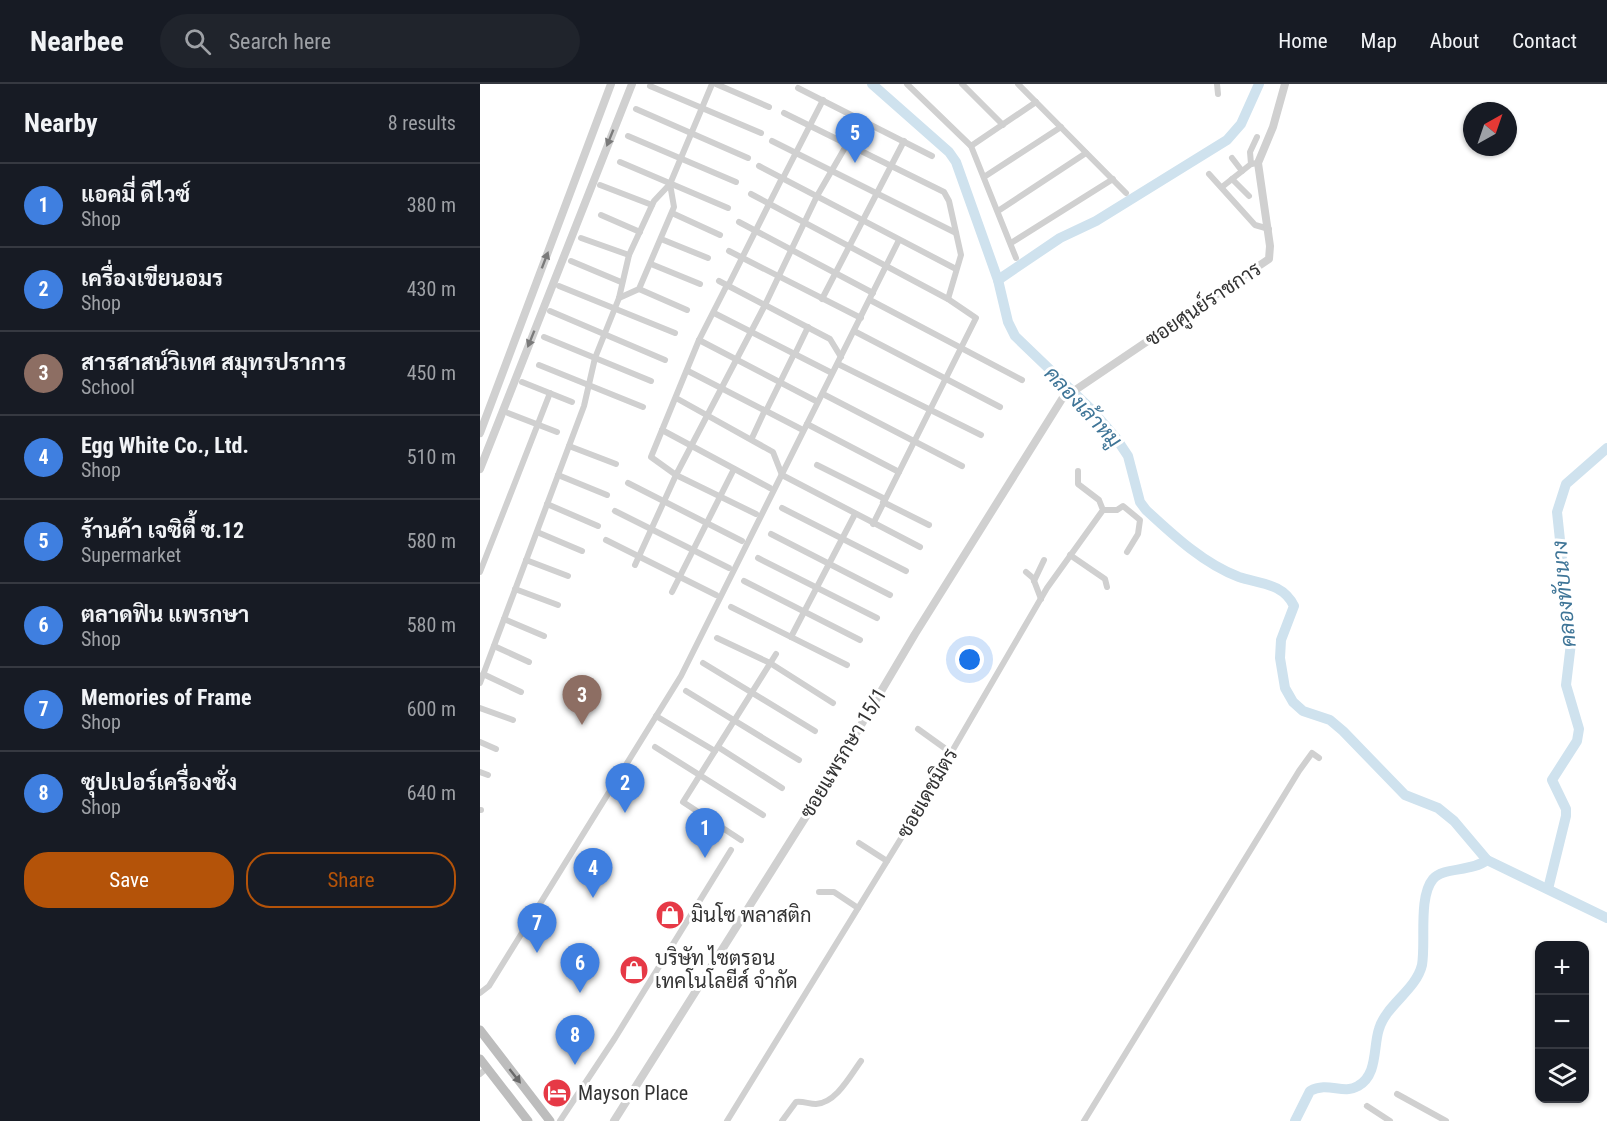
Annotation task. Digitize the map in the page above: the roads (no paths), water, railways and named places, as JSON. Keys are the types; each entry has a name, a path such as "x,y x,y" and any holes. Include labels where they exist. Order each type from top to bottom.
{"main road":[{"path":"480,1030 550,1121"},
{"path":"480,1059 484,1071 528,1121"}],"street":[{"path":"480,433 611,84"},
{"path":"480,469 632,84"},
{"path":"480,683 586,399 587,385 595,358 619,298 629,255 652,205 670,184 714,84 769,107"},
{"path":"907,84 971,146 1016,258"},
{"path":"962,84 1003,125"},
{"path":"1018,84 1126,193"},
{"path":"1216,84 1218,94"},
{"path":"1222,187 1255,164 1273,127 1285,84"},
{"path":"650,86 761,133"},
{"path":"798,88 933,156"},
{"path":"756,513 676,475 651,457 710,314 714,313 823,100"},
{"path":"971,146 1036,102"},
{"path":"636,109 748,158"},
{"path":"784,113 944,192 962,255 948,299"},
{"path":"634,565 676,475 720,387 765,305 817,196 861,120"},
{"path":"984,177 1061,127"},
{"path":"628,136 736,182"},
{"path":"1255,164 1250,152 1257,137"},
{"path":"772,141 956,233"},
{"path":"822,299 904,141"},
{"path":"998,212 1086,153"},
{"path":"1232,158 1242,171"},
{"path":"620,162 728,208"},
{"name":"ซอยศูนย์ราชการ","path":"1075,388 1269,259 1271,252 1269,229 1255,164"},
{"path":"759,166 956,269"},
{"path":"1209,174 1255,225 1269,229"},
{"path":"1011,243 1113,179"},
{"path":"1232,179 1249,196"},
{"path":"600,184 652,205"},
{"path":"619,298 639,290 651,264 675,203 670,184"},
{"path":"751,194 948,299 976,318 963,349 873,524"},
{"path":"672,213 720,235"},
{"path":"601,215 640,232"},
{"path":"739,222 873,293"},
{"path":"581,238 629,255"},
{"path":"661,239 708,258"},
{"path":"480,993 489,986 681,676 899,240"},
{"path":"729,251 861,318"},
{"path":"571,261 621,282"},
{"path":"651,264 700,284"},
{"path":"719,281 830,339 839,360 981,435"},
{"path":"559,286 675,333"},
{"path":"639,290 687,310"},
{"path":"870,300 1022,380"},
{"path":"550,311 665,360"},
{"path":"714,313 830,372"},
{"path":"752,438 808,327"},
{"path":"854,331 1000,407"},
{"path":"544,337 651,381"},
{"path":"699,340 816,401"},
{"path":"539,365 643,407"},
{"path":"688,371 801,429"},
{"path":"522,382 572,402"},
{"name":"ซอยแพรกษา 15/1","path":"614,1121 822,791 904,653 1062,399 1075,388"},
{"path":"480,572 550,393"},
{"path":"823,394 962,466"},
{"path":"676,398 752,438 773,452 782,475 920,547"},
{"path":"508,413 557,432"},
{"path":"807,424 899,472"},
{"path":"662,430 770,488"},
{"path":"569,446 616,464"},
{"path":"817,465 929,525"},
{"path":"672,592 734,469"},
{"path":"1078,471 1078,484 1099,500 1103,510 1117,510 1123,506 1140,520 1138,534 1127,552"},
{"path":"558,476 607,495"},
{"path":"628,483 742,541"},
{"path":"547,504 598,526"},
{"path":"782,508 906,571"},
{"name":"ซอยเดชมิตร","path":"727,1121 887,861 1041,599 1103,510"},
{"path":"615,511 729,568"},
{"path":"791,637 855,514"},
{"path":"537,532 582,551"},
{"path":"771,534 890,595"},
{"path":"606,540 716,596"},
{"path":"1070,555 1105,579 1107,587"},
{"path":"758,558 877,618"},
{"path":"526,560 568,576"},
{"path":"1034,581 1044,560"},
{"path":"1026,572 1034,581 1041,599"},
{"path":"744,581 860,640"},
{"path":"515,589 558,605"},
{"path":"731,607 848,665"},
{"path":"504,619 544,636"},
{"path":"717,638 770,663 833,703"},
{"path":"494,646 529,662"},
{"path":"741,840 683,802 776,654"},
{"path":"703,663 815,731"},
{"path":"483,674 521,692"},
{"path":"686,691 799,760"},
{"path":"480,708 513,720"},
{"path":"656,716 782,788"},
{"path":"918,729 950,752"},
{"path":"480,742 496,748"},
{"path":"656,747 763,815"},
{"path":"1084,1121 1299,771 1312,753 1319,758"},
{"path":"480,772 488,775"},
{"path":"859,843 887,861"},
{"path":"560,1121 615,1038 731,850"},
{"path":"819,892 834,892 858,908"},
{"path":"782,1121 796,1102 815,1104 826,1101 840,1090 861,1061"},
{"path":"1397,1094 1446,1121"},
{"path":"1367,1106 1390,1121"}],"waterway":[{"name":"คลองเล้าหมู","path":"872,84 949,152 956,162 998,280 1008,322 1015,336 1091,409 1116,438 1128,456 1140,502 1146,510 1201,557 1239,577 1277,589 1289,598 1294,606 1281,640 1280,658 1285,688 1293,702 1303,711 1330,720 1405,795 1438,808 1454,821 1487,860 1607,918"},
{"path":"998,280 1060,238 1096,221 1227,140 1241,124 1259,84"},
{"name":"คลองทับนาง","path":"1548,889 1566,816 1566,809 1552,780 1577,741 1579,729 1566,685 1571,643 1557,512 1566,484 1607,448"},
{"path":"1295,1121 1310,1091 1323,1087 1352,1088 1358,1086 1369,1075 1374,1060 1377,1036 1383,1020 1414,982 1422,965 1424,908 1428,887 1438,875 1481,864 1487,860"}],"place":[{"name":"ร้านค้า เจซิตี้ ซ.12","path":"855,163"},
{"name":"สารสาสน์วิเทศ สมุทรปราการ","path":"582,725"},
{"name":"เครื่องเขียนอมร","path":"625,813"},
{"name":"แอคมี่ ดีไวซ์","path":"705,858"},
{"name":"Egg White Co., Ltd.","path":"593,898"},
{"name":"มินโซ พลาสติก","path":"670,915"},
{"name":"Memories of Frame","path":"537,953"},
{"name":"บริษัท ไซตรอน เทคโนโลยีส์ จำกัด","path":"634,970"},
{"name":"ตลาดฟิน แพรกษา","path":"580,993"},
{"name":"ซุปเปอร์เครื่องชั่ง","path":"575,1065"},
{"name":"Mayson Place","path":"557,1093"}]}
